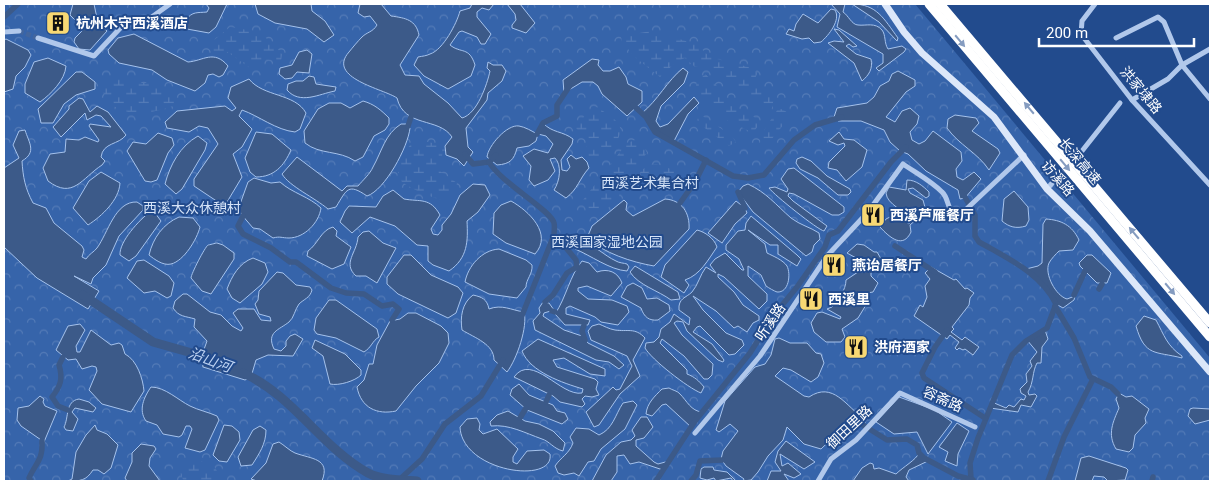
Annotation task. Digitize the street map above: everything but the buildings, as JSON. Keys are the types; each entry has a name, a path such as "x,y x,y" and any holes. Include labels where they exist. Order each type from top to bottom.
{"highway":[{"name":"长深高速","path":"929,4 1210,337"},
{"name":"长深高速","path":"940,4 1210,323"}],"street":[{"path":"38,38 94,56 125,23 149,19 170,4"},
{"name":"访溪路","path":"885,4 918,48 994,117 1024,155 1047,189 1090,231 1210,372"},
{"name":"洪家埭路","path":"1095,4 1082,21 1081,34 1132,100 1210,184"},
{"path":"1116,38 1158,17 1164,22 1182,65 1210,99"},
{"path":"4,32 19,31"},
{"path":"1132,100 1168,79 1182,65 1210,49"},
{"path":"1082,151 1120,103"},
{"name":"听溪路","path":"694,433 760,356 827,256 868,212 903,164 944,192 948,206 955,215 960,216 1024,155"},
{"path":"1047,189 1060,174"},
{"name":"御田里路","path":"818,481 831,459 863,434 900,392"},
{"name":"容斋路","path":"900,392 975,427"}],"green space":[{"name":"西溪国家湿地公园","path":"4,4 915,4 1210,358 1210,481 4,481"},
{"path":"230,27 253,32 265,37 282,54 281,61 264,59 250,68 226,51 212,51 208,45"},
{"path":"652,31 696,44 708,55 717,59 756,69 757,74 753,83 760,88 775,91 772,108 766,113 705,64 695,67 685,58 676,62 660,77 636,58 622,42 621,36"},
{"path":"705,74 734,108 748,113 760,123 753,133 727,120 698,97 696,84"},
{"path":"116,78 133,83 155,83 165,92 177,96 173,106 160,110 145,113 123,111 113,105 101,90 106,79"},
{"path":"597,107 616,120 619,125 620,135 611,149 597,164 584,155 588,142 576,128 588,111"},
{"path":"781,109 787,112 789,118 766,146 760,143 767,126 777,110"},
{"path":"700,114 725,131 736,142 729,146 698,123 697,118"},
{"path":"415,139 441,145 441,172 457,183 455,193 448,201 406,185 397,177 403,154"},
{"path":"635,140 643,145 647,153 628,176 622,176 618,180 621,186 619,197 601,215 586,207 583,200 627,143"},
{"name":"西溪艺术集合村","path":"656,164 680,172 682,179 667,195 647,183 640,172 648,165"},
{"path":"196,461 209,464 216,469 217,476 215,481 184,481 179,472 185,463"}],"water":[{"path":"73,4 94,4 98,23 107,31 90,50 79,49 74,42 75,38 82,31 82,27 70,15"},
{"path":"206,4 227,4 216,27 209,33 187,29 186,20 188,17 193,14 207,12 209,8"},
{"path":"255,4 311,4 312,11 325,21 334,35 324,42 307,29 275,23 258,14"},
{"path":"360,4 381,4 391,16 406,19 413,23 419,35 400,65 405,75 419,76 424,84 448,103 462,118 472,111 481,98 490,71 487,68 488,62 493,65 502,65 506,71 502,81 488,93 487,100 466,128 468,147 473,152 464,166 457,159 446,155 445,146 452,137 446,131 407,114 397,98 359,81 345,69 344,61 349,52 362,37 377,25 370,16 364,17 358,13"},
{"path":"472,4 494,4 489,10 482,8 477,12 477,17 491,34 485,44 481,44 477,37 462,31 459,32 450,45 470,55 475,65 471,76 448,89 424,76 414,65 418,57 429,55 440,47 453,29 460,11 470,8"},
{"path":"507,4 520,4 535,23 526,33 512,28 516,20 515,14"},
{"path":"831,4 845,4 843,12 856,25 873,25 882,30 888,49 902,46 906,49 879,71 876,68 883,63 883,54 837,27 840,14"},
{"path":"852,4 868,7 879,14 898,38 897,41 879,22"},
{"path":"831,9 835,10 835,23 831,31 821,42 814,43 809,38 802,39 786,34 789,29 794,31 796,24 803,14 818,23"},
{"path":"834,29 839,30 857,46 853,47 849,44 846,46 856,54 871,59 870,72 862,81 854,63 828,43 834,41 844,42"},
{"path":"134,34 188,62 213,57 223,61 228,66 223,75 219,77 213,74 208,75 205,83 195,91 167,80 152,70 119,63 109,54 108,50 118,38"},
{"path":"6,39 28,50 31,55 25,67 16,76 13,89 4,92 4,40"},
{"path":"307,50 312,54 309,73 297,72 292,78 285,79 279,74 280,68 292,65 299,52"},
{"path":"48,58 66,66 63,76 53,91 40,102 25,93 25,84 34,62"},
{"path":"592,59 599,60 598,65 603,71 610,71 619,67 626,77 628,84 642,91 642,102 627,116 602,94 598,86 593,82 582,82 564,93 563,80"},
{"path":"683,68 688,72 684,83 661,106 656,121 660,127 668,124 694,97 699,103 688,114 673,143 655,132 642,113"},
{"path":"898,71 915,80 915,86 906,92 886,117 895,122 902,111 910,108 919,116 917,124 910,132 912,140 919,144 925,141 933,131 961,152 962,161 956,169 957,177 963,180 974,172 981,179 965,198 960,199 958,190 926,171 908,154 900,151 890,142 884,130 861,121 838,121 834,117 837,108 867,103 874,97 880,86 889,81 892,74"},
{"path":"76,72 82,72 95,82 95,89 76,95 64,104 53,123 41,123 38,109"},
{"path":"309,76 314,77 316,84 336,87 335,91 304,98 298,97 287,90 288,84 303,81"},
{"path":"249,79 262,89 294,102 306,113 300,129 295,132 281,129 242,110 239,116 252,129 242,147 233,154 242,177 227,202 218,202 194,186 194,179 218,144 208,128 199,126 189,132 167,128 165,122 177,111 225,106 232,111 236,108 228,98 231,87"},
{"path":"79,98 83,99 90,112 97,106 108,112 126,135 102,152 101,157 105,161 102,165 77,185 71,188 64,188 48,181 43,168 50,154 65,152 66,139 79,140 85,137 98,142 99,140 89,126 90,124 111,127 101,116 96,115 87,120 85,113 61,137 53,127 69,109 69,106"},
{"path":"363,101 383,112 389,118 389,124 385,130 374,136 363,157 355,161 343,155 311,147 305,143 304,131 318,109 329,103 341,103 350,108"},
{"path":"955,115 976,118 979,123 972,131 998,149 1000,153 989,170 947,128 948,119"},
{"path":"543,123 550,129 573,139 572,144 561,160 562,170 567,171 570,167 567,159 571,155 576,159 582,157 587,162 589,168 566,198 554,190 558,182 559,173 559,165 555,158 550,159 555,171 548,180 534,186 529,180 531,166 523,156 534,149 548,153 553,144 546,136 538,134 536,141 529,146 517,148 513,158 505,164 497,165 487,157 494,142 509,128 519,126 537,134"},
{"path":"401,124 406,124 410,128 405,146 388,177 381,186 367,196 356,190 348,190 336,207 328,209 290,183 282,174 297,157 342,191 347,186 358,186 372,170 387,138"},
{"path":"25,130 31,151 27,158 22,161 22,167 30,198 33,203 46,208 54,223 82,246 84,250 82,257 86,259 97,248 113,219 123,207 129,203 137,202 143,206 143,210 119,236 106,265 93,278 91,284 74,276 99,291 88,309 37,278 4,247 4,168 19,158 13,145 19,131"},
{"path":"256,132 272,134 291,150 278,170 268,175 256,177 250,172 245,158"},
{"path":"839,132 844,139 854,140 867,150 862,167 846,181 837,170 828,168 829,162 845,146 844,143 838,145 829,141"},
{"path":"158,133 172,138 174,145 168,153 157,180 145,181 127,151 133,142 146,144"},
{"path":"198,136 207,143 205,150 182,189 176,194 165,184 170,170 181,151"},
{"path":"802,157 811,161 827,176 850,189 851,192 848,195 838,195 818,178 800,169 796,163 797,159"},
{"path":"794,168 844,207 844,212 839,215 832,215 789,193 788,196 793,201 827,226 824,231 796,212 769,188 775,187 787,192 788,189 781,179 788,169"},
{"path":"101,172 120,183 119,189 109,207 88,225 73,208 89,181"},
{"path":"254,178 271,183 280,182 317,204 321,208 320,214 310,229 295,237 273,238 260,229 253,228 241,214 239,207 248,182"},
{"path":"907,180 922,186 929,192 929,196 926,198 913,188 908,189 910,193 923,200 926,211 910,225 911,232 908,237 900,241 892,238 880,227 886,219 896,214 909,224 911,220 889,201 886,193 889,187 906,190"},
{"path":"473,184 485,185 490,195 478,212 467,221 467,242 463,255 460,261 449,271 428,261 428,246 417,245 395,226 370,217 352,233 340,222 349,206 376,207 383,196 393,190 404,199 424,201 436,209 440,215 431,229 433,234 438,235 460,195"},
{"path":"748,184 766,195 791,218 819,233 820,239 814,245 812,252 806,256 753,212 738,192 743,186"},
{"path":"1014,191 1028,207 1029,220 1026,226 1013,227 1002,221 1004,199"},
{"path":"665,199 676,202 684,208 688,218 689,229 654,266 618,256 601,248 587,238 592,226 624,200 627,203 626,210 633,216"},
{"path":"511,201 531,217 540,231 540,246 535,254 506,243 493,234 494,213 501,205"},
{"path":"736,201 745,208 747,213 735,224 722,243 708,233"},
{"path":"150,212 155,213 161,221 136,256 129,261 120,255 123,244 135,226"},
{"path":"751,216 801,259 797,266 778,254 778,245 770,245 748,230 765,244 767,253 778,258 787,266 789,274 788,282 784,289 777,292 766,286 761,275 748,266 748,276 767,294 767,301 759,309 724,277 718,274 718,277 734,292 743,305 759,316 759,320 753,323 747,332 738,326 734,328 716,311 693,296 703,310 726,333 742,340 744,345 735,354 729,355 700,326 697,327 693,332 712,344 724,360 723,362 718,360 687,331 683,322 677,321 674,323 682,335 713,364 712,375 708,379 704,379 684,356 662,339 660,343 687,370 687,374 697,379 704,387 701,393 679,379 654,359 645,348 646,343 654,342 659,337 661,329 670,322 674,314 689,325 690,318 679,310 680,303 694,289 706,267 716,273 710,265 715,259 725,253 744,270 739,259 726,250 726,245 738,231 745,230 746,223"},
{"path":"179,217 193,218 200,227 193,243 181,259 171,264 162,263 149,255 151,249 156,237 168,224"},
{"path":"1046,219 1066,224 1079,240 1073,250 1059,251 1050,261 1048,268 1052,284 1059,294 1067,299 1075,296 1074,300 1063,308 1056,304 1050,291 1026,269 1042,263 1043,224"},
{"path":"333,227 337,231 336,236 351,247 344,264 332,269 307,256 308,251 322,234"},
{"path":"697,230 709,236 717,247 699,271 685,280 689,285 684,293 661,277 665,265"},
{"path":"369,231 383,243 396,248 377,283 366,276 356,276 350,267 358,237 363,232"},
{"path":"580,242 591,245 617,262 627,264 629,267 627,271 607,265 575,249"},
{"path":"217,243 234,253 234,259 211,294 202,291 191,278 206,247"},
{"path":"857,244 864,245 877,252 883,262 871,273 871,276 878,283 873,292 867,293 866,305 858,318 842,329 845,337 841,342 826,342 814,332 811,323 817,313 822,312 840,319 841,317 827,309 832,307 839,298 845,287 846,280 858,272 866,272 869,269 869,265 847,253"},
{"path":"499,249 526,260 532,265 526,287 517,298 489,294 465,282 469,270 477,260 487,252"},
{"path":"404,255 411,255 431,275 458,287 463,293 456,313 448,318 398,294 387,284 387,277"},
{"path":"1087,255 1092,255 1111,273 1107,283 1097,283 1080,266 1079,263"},
{"path":"253,258 265,263 268,272 262,284 240,303 232,298 227,289 237,271 244,263"},
{"path":"144,260 169,276 174,283 171,296 167,298 155,291 144,293 127,278 137,261"},
{"path":"582,261 589,263 597,272 609,271 620,279 622,283 611,296 587,286 578,288 578,291 588,299 612,300 627,306 629,312 618,325 601,322 595,317 570,306 566,308 566,314 590,320 588,325 565,325 555,314 574,273"},
{"path":"635,266 678,292 680,299 671,300 638,281 630,272"},
{"path":"931,267 954,280 956,279 965,289 967,288 974,293 970,298 969,305 952,327 954,329 951,332 962,340 965,337 979,347 973,355 965,349 959,348 957,350 955,348 959,342 950,335 947,339 914,316 920,305 923,307 927,297 925,286 930,279 925,273"},
{"path":"277,272 283,273 296,285 310,287 312,290 308,297 299,304 291,320 273,335 272,343 274,349 281,351 286,346 286,341 290,336 295,334 303,339 293,356 268,355 256,360 251,377 245,380 203,367 202,355 207,341 194,327 195,319 182,316 175,311 173,308 175,301 183,294 187,294 210,312 221,315 232,326 241,331 243,328 233,313 238,309 254,309 261,320 271,321 270,317 259,314 255,304 258,300 259,291"},
{"path":"633,283 642,288 647,299 657,298 669,305 670,311 658,320 647,318 641,308 621,297 627,286"},
{"path":"473,295 484,299 489,309 502,307 524,312 525,318 521,342 507,372 494,360 491,350 487,346 462,330 461,320 463,311 466,302"},
{"path":"329,300 336,300 377,329 379,337 364,352 336,338 317,334 314,330 316,318"},
{"path":"543,302 549,303 554,310 544,313 543,316 564,330 582,336 588,343 614,356 624,365 619,369 609,362 596,360 535,330 533,321 540,313 539,308"},
{"path":"408,313 416,313 441,326 448,333 449,343 439,363 416,386 396,411 376,411 362,400 357,387 364,380 369,364 373,364 377,345 390,321 400,319"},
{"path":"1144,316 1156,320 1169,344 1182,358 1158,353 1147,348 1139,336 1136,326"},
{"path":"80,324 85,330 76,346 77,352 80,352 91,330 111,345 119,343 122,345 125,354 136,365 141,376 144,391 131,412 102,404 89,390 97,371 96,367 92,366 82,369 76,359 68,360 56,350 68,326"},
{"path":"599,324 615,330 638,332 645,338 633,360 640,376 620,394 599,425 594,427 586,412 613,387 616,390 620,389 632,366 627,356 591,340 588,331 592,326"},
{"path":"1045,330 1048,339 1042,347 1041,363 1037,363 1035,366 1028,392 1029,395 1035,394 1037,396 1031,407 1021,405 1018,412 990,408 992,402 1006,408 1009,405 1014,407 1021,399 1024,400 1026,396 1021,393 1020,389 1027,382 1026,374 1032,366 1030,361 1037,352 1027,340"},
{"path":"779,338 790,343 807,343 816,353 821,354 824,363 818,377 811,382 791,370 783,368 775,376 804,396 809,397 825,392 839,397 864,419 865,423 855,428 842,429 821,449 804,444 787,427 783,440 768,456 758,472 751,480 743,481 744,479 726,466 721,459 723,451 738,431 730,424 719,432 716,430 725,401 755,367 765,364 771,355 775,339"},
{"path":"538,339 605,369 605,376 590,374 564,358 553,360 557,367 595,379 598,382 596,389 599,395 585,396 582,399 585,404 582,407 560,402 553,396 514,377 521,371 538,372 565,389 582,393 583,389 548,376 532,365 526,358 522,351"},
{"path":"315,340 345,354 361,370 361,375 347,382 330,384 323,356 312,348"},
{"path":"519,384 529,395 553,405 557,411 565,413 568,419 562,424 527,410 510,395 512,389"},
{"path":"151,387 161,389 190,406 217,416 219,420 205,450 200,452 185,448 192,429 190,426 186,426 179,437 163,434 157,425 146,421 142,408 144,399"},
{"path":"669,388 679,393 692,408 702,412 691,427 666,404 662,405 652,416 646,414 648,406 654,397 662,389"},
{"path":"1119,393 1126,397 1132,396 1149,409 1145,418 1146,423 1135,435 1133,448 1129,452 1116,449 1111,433 1119,408 1116,399"},
{"path":"40,396 44,399 45,406 57,411 44,442 21,426 17,420 18,408 29,406"},
{"path":"899,397 935,410 952,422 928,454 917,432 894,434 876,422"},
{"path":"79,399 89,402 96,408 93,412 75,408 72,412 78,419 73,431 66,430 64,427 69,406"},
{"path":"633,401 637,405 625,429 601,449 594,461 588,462 579,476 574,473 564,475 558,473 555,466 571,447 573,443 570,437 576,428 589,429 599,435 611,425 623,403"},
{"path":"1190,409 1210,409 1210,420 1195,424 1188,416"},
{"path":"508,411 525,421 539,424 553,431 565,443 563,451 545,440 517,430 504,426 491,426 490,422 497,415"},
{"path":"641,417 647,417 653,427 644,438 636,440 636,446 658,464 669,461 663,470 639,462 630,464 624,455 617,456 617,472 611,481 592,481 606,455 621,442 631,440 635,436 632,430"},
{"path":"477,418 480,424 479,430 483,434 497,429 518,449 513,457 513,462 517,464 527,451 544,450 550,454 548,464 538,469 524,471 508,469 476,455 465,442 460,427 467,419"},
{"path":"957,423 969,431 958,454 957,466 945,461 948,452 939,447"},
{"path":"95,425 97,430 107,434 118,445 111,468 104,474 98,470 93,470 82,480 68,481 72,479 76,452 86,435"},
{"path":"224,425 232,426 239,432 240,440 227,462 219,461 213,455"},
{"path":"260,426 266,430 262,449 252,465 241,466 238,457 253,430"},
{"path":"786,441 815,462 804,469 780,454 782,466 788,463 801,474 794,478 784,474 789,481 767,481 771,471 781,471 775,462 778,451"},
{"path":"279,442 293,452 313,458 322,464 324,473 322,481 257,481 251,479 266,463 273,444"},
{"path":"141,444 154,446 156,449 150,458 149,466 160,481 127,481 125,478 132,462 132,453"},
{"path":"919,453 930,460 909,470 906,477 909,481 853,481 862,468 870,463 873,464 874,469 879,468 896,474"},
{"path":"1089,456 1126,468 1128,470 1125,480 1108,481 1104,477 1094,476 1092,481 1075,481 1081,458"},
{"path":"713,467 714,470 727,472 736,481 733,481 731,478 716,481 714,478 707,480 700,478 701,469"}],"waterway":[{"path":"4,17 18,4"},
{"path":"537,134 543,123 557,116 557,105 569,87"},
{"path":"633,105 646,117 655,132 733,176 748,178 764,175 794,140 815,125 842,117"},
{"path":"408,126 411,117"},
{"path":"656,481 695,421 750,353 774,315 797,287 825,247 829,235 838,231 891,162 906,147"},
{"path":"465,154 473,164 489,162 496,155"},
{"path":"680,203 695,182 706,160"},
{"path":"489,162 504,179 544,211 554,223 554,235 521,318"},
{"path":"738,192 745,208"},
{"path":"962,192 975,215 975,236 979,242 1012,260 1042,283 1056,304 1047,328 1026,341 1012,355 978,438 970,463 971,479"},
{"path":"243,216 238,226 243,234 271,248 290,262 296,262 331,288 346,293 364,294 382,306 393,304 399,309 392,320"},
{"path":"545,302 553,295 567,273 577,267 576,260 567,249 572,244 578,245"},
{"path":"895,246 935,272"},
{"path":"1074,295 1085,271"},
{"path":"1099,289 1102,284"},
{"name":"沿山河","path":"83,295 153,342 213,359"},
{"path":"1055,306 1074,338 1090,377 1111,387 1118,394"},
{"path":"584,325 582,331 585,340"},
{"path":"947,330 935,347 922,373 924,378 985,418"},
{"path":"63,357 59,365 60,382 52,397 58,406 68,410"},
{"path":"399,480 422,459 445,424 481,396 503,360"},
{"name":"沿山河","path":"243,373 277,394 336,450 368,473 385,478 417,481"},
{"path":"1048,481 1064,437 1093,379"},
{"path":"546,402 549,395"},
{"path":"520,418 526,408"},
{"path":"863,425 887,440 907,439 917,445 919,453 924,458 958,476 973,480"},
{"path":"31,481 29,478 40,457 42,441"},
{"path":"691,481 696,475 700,461 722,460"},
{"path":"1152,481 1153,477"}],"tunnel":[{"path":"19,31 38,38"},
{"path":"1060,174 1082,151"}],"place":[{"name":"杭州木守西溪酒店","path":"58,23"},
{"name":"西溪芦雁餐厅","path":"873,215"},
{"name":"燕诒居餐厅","path":"834,265"},
{"name":"西溪里","path":"811,299"},
{"name":"洪府酒家","path":"856,347"}],"park label":[{"name":"西溪大众休憩村","path":"192,208"}]}
